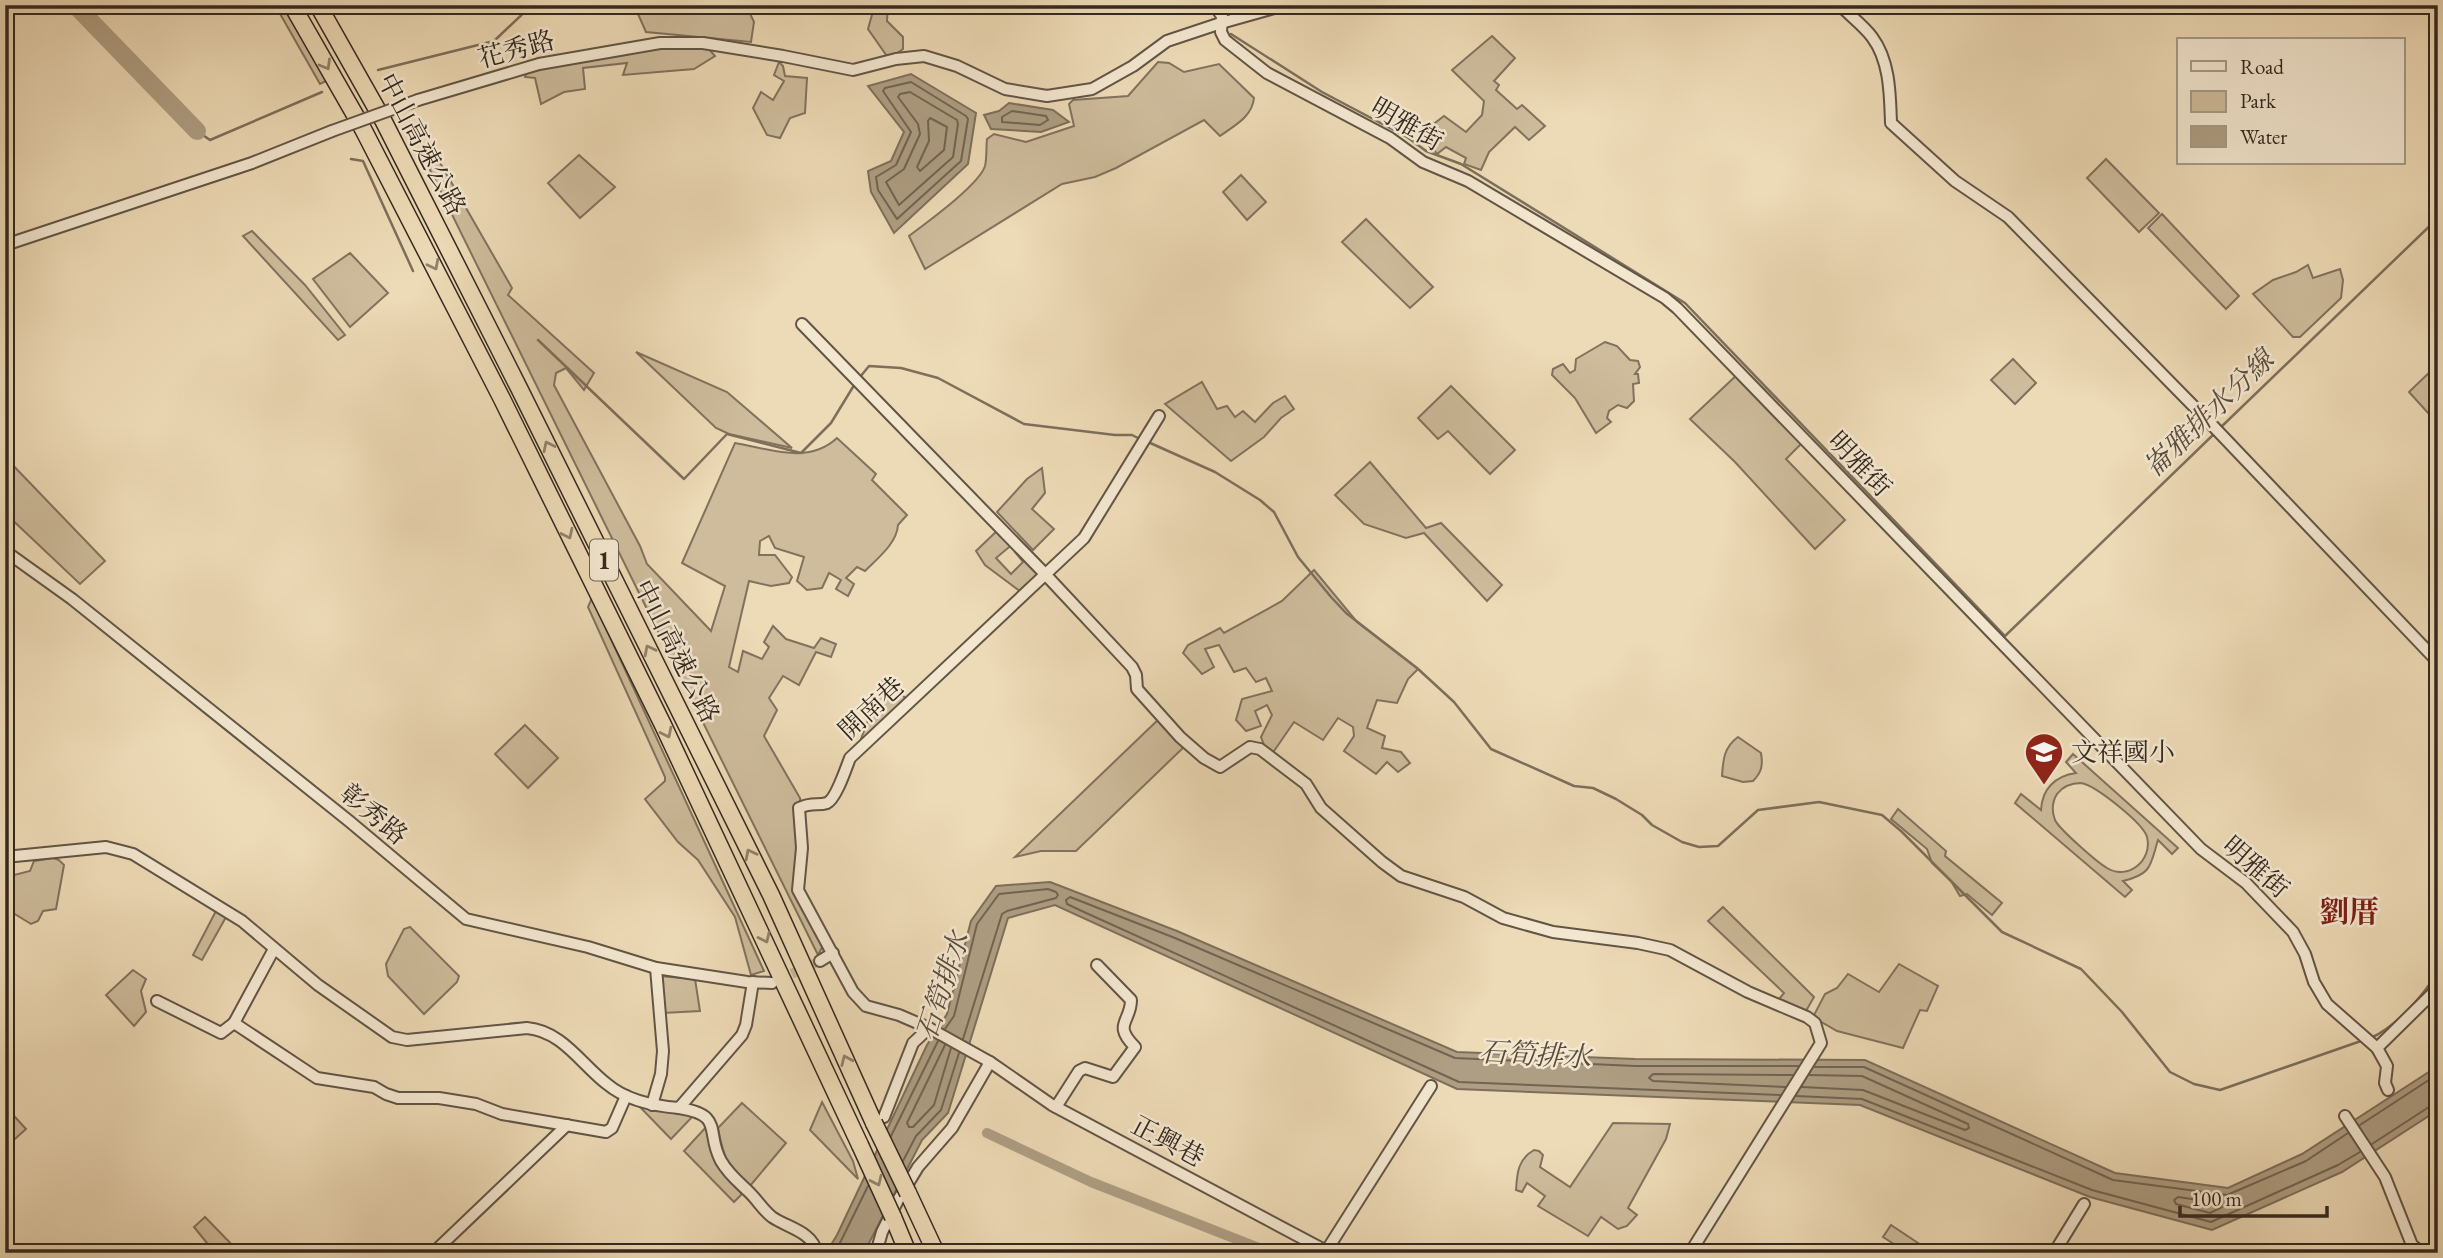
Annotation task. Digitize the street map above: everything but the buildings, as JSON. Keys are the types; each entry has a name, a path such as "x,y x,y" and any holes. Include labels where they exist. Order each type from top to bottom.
{"highway":[{"name":"中山高速公路","path":"292,5 363,128 502,399 675,750 908,1253"},
{"name":"中山高速公路","path":"318,5 383,120 771,895 879,1120 908,1193 936,1253"}],"street":[{"name":"明雅街","path":"1214,5 1222,16 1221,33 1225,40 1267,73 1390,138 1423,162 1468,181 1665,298 1677,308 2201,849 2246,883 2285,923 2300,943 2311,974 2327,1004 2377,1048"},
{"name":"花秀路","path":"5,245 252,163 418,100 539,64 660,43 703,43 853,70 896,59 924,56 957,66 1005,89 1047,96 1092,89 1133,66 1167,41 1285,5"},
{"path":"1840,5 1871,36 1885,60 1891,123 1955,181 2008,217 2213,426 2438,662"},
{"path":"802,324 1132,667 1136,675 1137,689 1180,737 1204,758 1220,767 1250,747 1259,749 1306,784 1321,808 1401,876 1464,897 1515,922 1553,932 1670,950 1748,992 1815,1023 1821,1043 1690,1253"},
{"name":"開南巷","path":"990,1062 929,1028 862,1003 853,992 798,890 802,848 799,808 810,803 825,804 832,799 850,758 1084,538 1159,416"},
{"name":"彰秀路","path":"5,551 83,608 349,821 453,911 466,919 588,947 656,968 772,983"},
{"path":"5,857 106,847 141,857 242,921 317,985 396,1038 414,1040 527,1028 543,1031 557,1038 608,1085 625,1096 652,1105 698,1112 706,1117 713,1129 719,1156 730,1174 770,1215 799,1230 814,1243 817,1253"},
{"path":"157,1001 220,1033 234,1023 274,948"},
{"path":"820,961 833,953"},
{"path":"1056,1107 1079,1071 1085,1068 1113,1077 1135,1047 1126,1038 1124,1030 1131,1000 1097,965"},
{"path":"652,1105 661,1074 663,1051 656,968"},
{"path":"679,1108 742,1035 753,982"},
{"path":"2388,1090 2385,1083 2386,1066 2377,1048 2438,988"},
{"path":"234,1023 317,1077 374,1087 398,1098 439,1098 475,1104 502,1114 608,1131 612,1128 625,1096"},
{"path":"879,1120 913,1043 929,1028"},
{"path":"876,1253 882,1232 898,1199 918,1167 952,1128 990,1062"},
{"name":"正興巷","path":"990,1062 1056,1107 1327,1252"},
{"path":"1327,1252 1430,1086"},
{"path":"2345,1116 2385,1177 2414,1250"},
{"path":"433,1253 567,1125"},
{"path":"2054,1253 2084,1204"},
{"path":"5,1245 11,1253"}],"green space":[{"path":"275,5 285,5 328,80 320,84"},
{"path":"634,5 746,5 754,22 751,42 646,32"},
{"path":"870,5 888,5 887,21 903,37 903,49 889,59 868,29 873,11"},
{"path":"1492,36 1515,58 1494,81 1499,85 1496,90 1517,109 1522,105 1545,126 1529,140 1515,127 1489,152 1481,170 1464,164 1466,158 1446,147 1437,154 1422,133 1444,116 1466,132 1482,115 1484,101 1452,70"},
{"path":"707,47 715,56 694,69 623,75 627,63 583,68 585,89 564,92 541,104 535,78 525,77 527,71 650,49"},
{"path":"779,62 783,66 785,76 807,78 805,113 790,118 780,138 767,135 753,108 761,92 773,100 784,81 774,75"},
{"path":"1158,62 1169,63 1184,72 1219,64 1254,98 1253,105 1242,120 1220,136 1204,120 1116,168 1095,177 1062,184 925,269 909,236 951,203 981,174 986,163 987,139 994,134 1026,142 1074,126 1069,104 1073,100 1128,96"},
{"path":"579,155 615,187 580,218 548,183"},
{"path":"2106,159 2159,213 2139,232 2087,178"},
{"path":"439,161 512,288 508,295 594,373 584,390 566,368 556,373 554,385 647,564 711,631 725,586 682,563 735,443 801,453 826,446 837,438 876,474 872,480 907,515 898,525 891,544 881,555 865,571 857,567 846,578 854,584 848,596 836,589 841,580 829,573 822,588 807,590 797,581 804,557 775,548 769,536 760,541 759,555 775,555 792,577 789,583 771,586 749,581 729,667 738,672 743,651 762,659 769,647 764,642 773,626 786,639 814,648 821,638 836,644 831,657 816,652 799,685 783,676 769,698 777,710 764,736 800,798 803,832 799,891 825,942 818,955 427,164"},
{"path":"1241,175 1266,202 1247,220 1223,192"},
{"path":"2162,214 2239,296 2226,309 2148,228"},
{"path":"1366,219 1433,287 1410,308 1342,242"},
{"path":"252,231 305,285 345,335 338,340 243,236"},
{"path":"350,253 388,293 350,327 313,279"},
{"path":"2308,265 2313,278 2340,269 2343,280 2341,298 2300,337 2293,337 2253,294 2273,280"},
{"path":"1605,342 1617,346 1630,360 1638,361 1640,367 1635,374 1638,374 1639,383 1633,384 1634,401 1627,408 1618,405 1609,411 1607,418 1611,422 1596,433 1575,398 1552,375 1553,369 1563,364 1570,373 1575,370 1576,359"},
{"path":"636,352 727,392 792,448 729,434 716,428"},
{"path":"2013,359 2036,383 2015,404 1991,380"},
{"path":"2438,364 2438,424 2409,392"},
{"path":"1739,373 1805,440 1786,459 1845,520 1815,549 1735,462 1690,419"},
{"path":"1202,382 1217,409 1227,406 1235,417 1243,411 1255,422 1273,403 1285,396 1294,409 1281,418 1264,437 1231,461 1165,404"},
{"path":"1451,386 1515,450 1490,474 1448,431 1438,439 1418,418"},
{"path":"5,457 105,561 80,584 5,513"},
{"path":"1370,462 1426,528 1441,523 1502,585 1487,601 1424,533 1406,538 1364,524 1335,495"},
{"path":"1042,468 1045,493 1032,509 1054,529 1033,550 997,512 1027,479"},
{"path":"1000,528 1014,543 996,558 1011,574 1023,562 1015,552 1019,548 1039,575 1021,592 985,565 976,551"},
{"path":"1314,570 1357,622 1418,669 1408,679 1397,703 1377,700 1367,728 1385,736 1382,748 1401,752 1410,763 1398,772 1387,762 1376,774 1344,751 1354,736 1353,727 1338,718 1323,740 1294,722 1272,754 1261,737 1272,715 1267,705 1255,711 1261,726 1246,731 1236,720 1242,699 1272,691 1266,678 1256,682 1246,668 1234,672 1219,645 1205,649 1214,667 1202,674 1183,653 1188,645 1220,628 1224,633 1282,601"},
{"path":"592,598 764,971 751,975 735,917 698,860 678,842 645,799 665,781 665,777 588,607"},
{"path":"883,679 909,701 862,743 861,739"},
{"path":"1161,717 1186,745 1076,851 1041,851 1015,857"},
{"path":"525,725 558,758 528,788 495,754"},
{"path":"1738,737 1761,753 1761,768 1753,781 1743,782 1722,776 1727,750"},
{"path":"2073,754 2178,848 2172,854 2158,840 2145,872 2123,881 2132,890 2125,897 2015,803 2021,794 2041,810 2044,796 2051,785 2062,777 2076,773 2066,762","holes":["2074,784 2088,785 2128,814 2147,837 2148,845 2143,860 2130,870 2123,872 2107,868 2079,846 2055,820 2053,804 2059,791"]},
{"path":"1898,809 1946,851 1945,856 2002,903 1992,915 1967,894 1960,896 1951,881 1932,863 1927,849 1891,819"},
{"path":"53,858 64,865 56,909 43,911 38,921 31,924 5,908 5,886 10,876 30,871 34,861"},
{"path":"1723,907 1814,997 1806,1011 1779,999 1784,993 1708,921"},
{"path":"216,911 226,917 202,960 193,955"},
{"path":"410,927 459,976 457,982 424,1014 388,976 386,964 404,929"},
{"path":"1899,964 1938,986 1927,1011 1920,1010 1903,1048 1837,1031 1813,1017 1825,994 1837,988 1848,974 1879,992"},
{"path":"133,970 146,979 141,991 146,1012 134,1026 106,995"},
{"path":"659,976 695,979 700,1011 663,1013"},
{"path":"822,1102 853,1161 858,1179 810,1130"},
{"path":"742,1103 786,1143 750,1186 731,1169 718,1128"},
{"path":"638,1105 695,1114 671,1139"},
{"path":"5,1106 26,1129 5,1148"},
{"path":"1613,1123 1670,1124 1666,1139 1628,1208 1637,1215 1627,1226 1618,1229 1601,1217 1588,1236 1538,1206 1545,1196 1527,1183 1522,1192 1516,1190 1522,1162 1534,1150 1543,1155 1540,1167 1570,1187"},
{"path":"707,1126 719,1163 742,1194 734,1202 684,1151"},
{"path":"205,1217 240,1253 215,1253 194,1227"},
{"path":"1891,1225 1933,1253 1908,1253 1883,1237"}],"water":[{"path":"911,74 976,113 968,164 894,233 871,192 868,171 891,161 904,132 868,86"},
{"path":"1009,103 1053,110 1069,122 1041,132 991,129 984,115 999,111"},
{"path":"1050,882 1177,931 1457,1052 1635,1059 1865,1060 2115,1173 2228,1188 2302,1154 2438,1066 2438,1110 2342,1172 2212,1230 2090,1197 1860,1105 1457,1089 1055,905 1008,918 948,1113 922,1140 869,1243 867,1253 826,1253 927,1045 947,1014 971,921 996,886"}],"waterway":[{"path":"75,5 197,131"},
{"path":"378,70 494,41 532,5"},
{"path":"1231,34 1322,92 1407,137 1426,151 1461,164 1685,303 2005,636 2214,434"},
{"path":"197,131 210,140 322,92"},
{"path":"351,159 363,161 413,271"},
{"name":"崙雅排水分線","path":"2219,429 2438,218"},
{"path":"538,340 684,479 727,434 801,453 831,423 856,382"},
{"path":"860,377 869,366 901,368 938,378 1024,424 1132,435 1142,440"},
{"path":"1148,442 1215,472 1274,512 1298,557 1331,597 1346,613 1417,668 1454,702 1491,749 1574,786 1593,788 1616,799 1642,815 1652,825 1682,842 1699,847 1718,846 1758,810 1819,802 1882,815 2002,932 2081,969 2122,1012 2170,1072 2194,1084 2220,1090 2361,1041"},
{"path":"2371,1038 2391,1026 2409,1009 2438,972"},
{"path":"987,1133 1091,1182 1272,1253"}],"tunnel":[{"path":"778,980 820,961"}],"place":[{"name":"文祥國小","path":"2044,786"}],"district":[{"name":"劉厝","path":"2349,911"}],"water label":[{"name":"石筍排水","path":"942,986"},
{"name":"石筍排水","path":"1535,1054"}]}
